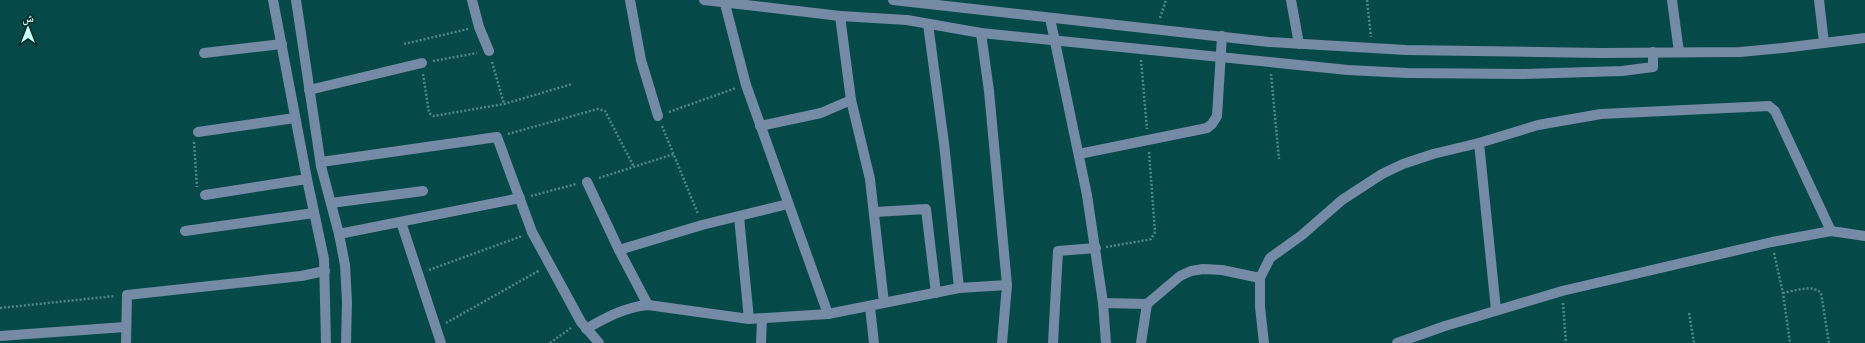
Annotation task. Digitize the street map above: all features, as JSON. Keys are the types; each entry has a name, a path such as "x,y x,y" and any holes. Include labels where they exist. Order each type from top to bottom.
{"street":[{"path":"273,0 307,179 323,251 325,271 326,343"},
{"path":"296,0 320,162 339,234 345,265 347,302 346,343"},
{"path":"472,0 479,27 489,51"},
{"path":"630,0 641,60 658,116"},
{"path":"704,0 725,1 840,16 906,20 981,33 1348,70 1522,74 1650,68 1653,66 1653,52"},
{"path":"893,0 947,3 1050,18 1299,44 1372,48 1740,52 1865,38"},
{"path":"1291,0 1299,44"},
{"path":"1672,0 1680,52"},
{"path":"1819,0 1824,43"},
{"path":"725,1 746,85 828,314"},
{"path":"840,16 851,100 870,179 875,212 884,303"},
{"path":"1050,18 1079,154 1096,248 1103,303 1106,343"},
{"path":"928,24 944,143 959,288"},
{"path":"981,33 989,91 1007,285 1002,343"},
{"path":"1079,154 1207,128 1212,124 1217,116 1222,36"},
{"path":"204,53 282,44"},
{"path":"309,90 422,63"},
{"path":"760,126 821,113 851,100"},
{"path":"1264,343 1260,307 1260,278 1265,265 1276,252 1302,235 1342,200 1382,174 1403,164 1433,154 1479,143 1538,125 1601,114 1769,106 1775,111 1832,231"},
{"path":"198,132 295,118"},
{"path":"320,162 497,137 532,232 583,325 598,343"},
{"path":"1479,143 1496,310"},
{"path":"205,195 307,179"},
{"path":"587,182 619,250 648,305"},
{"path":"331,203 423,191"},
{"path":"339,234 520,198"},
{"path":"619,250 702,225 788,204"},
{"path":"875,212 926,209 936,293"},
{"path":"185,231 314,213"},
{"path":"739,217 749,319"},
{"path":"400,222 419,274 441,343"},
{"path":"1397,343 1445,326 1562,291 1772,242 1832,231 1865,236"},
{"path":"1053,343 1058,251 1096,248"},
{"path":"1141,343 1147,304 1180,276 1191,271 1203,269 1222,270 1260,278"},
{"path":"126,343 125,327 127,295 302,276 325,271"},
{"path":"583,325 637,306 648,305 749,319 762,319 828,314 870,307 959,288 1007,285"},
{"path":"1103,303 1147,304"},
{"path":"870,307 874,343"},
{"path":"761,343 762,319"},
{"path":"0,336 125,327"}],"path":[{"path":"1156,28 1166,0"},
{"path":"1367,0 1372,48"},
{"path":"404,44 479,27"},
{"path":"1096,248 1147,240 1151,238 1155,232 1140,48"},
{"path":"504,104 489,51 422,63 429,113 432,116 504,104 572,84"},
{"path":"1270,62 1279,160"},
{"path":"702,225 658,116 746,85"},
{"path":"497,137 598,109 606,111 634,167 674,154"},
{"path":"198,132 194,137 197,190 201,194 205,195"},
{"path":"419,274 532,232"},
{"path":"1772,242 1783,293 1790,343"},
{"path":"436,329 549,265"},
{"path":"1783,293 1811,288 1818,289 1821,292 1829,343"},
{"path":"1562,291 1566,343"},
{"path":"0,308 127,295"},
{"path":"1689,313 1694,343"},
{"path":"550,343 583,325"}]}
